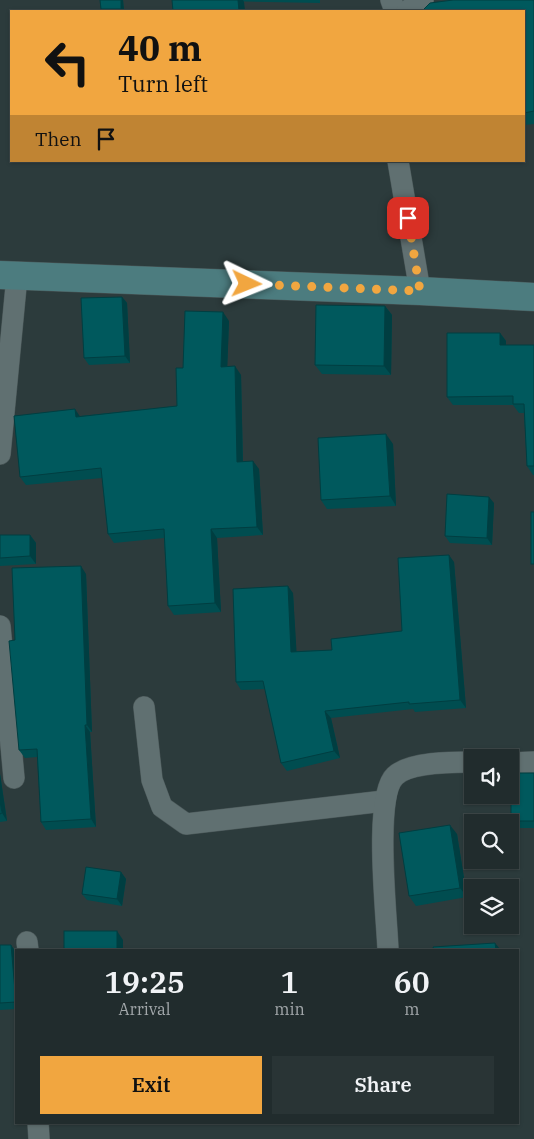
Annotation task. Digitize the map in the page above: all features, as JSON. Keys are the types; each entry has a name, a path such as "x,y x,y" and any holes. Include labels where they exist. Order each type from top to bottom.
{"street":[{"path":"408,10 423,0"},
{"path":"398,162 420,291"},
{"path":"0,454 8,275 534,297"},
{"path":"0,626 14,778"},
{"path":"144,707 152,780 162,807 186,824 384,801"},
{"path":"388,949 383,846 384,801 394,777 406,769 450,762 464,762"},
{"path":"519,763 534,762"},
{"path":"38,1124 39,1139"}],"building":[{"path":"100,0 121,0 121,9 101,9"},
{"path":"172,0 238,0 239,10 173,10"},
{"path":"453,0 534,0 534,111 525,113 525,10 423,10 430,3"},
{"path":"122,297 125,356 84,358 81,298"},
{"path":"316,305 385,306 384,366 315,365"},
{"path":"185,311 223,312 221,367 235,366 237,462 253,461 257,527 211,529 215,603 168,606 164,529 108,534 101,468 20,477 14,416 75,409 76,417 177,406 176,368 183,368"},
{"path":"447,333 500,333 500,345 534,345 534,466 527,466 524,404 513,404 513,396 447,397"},
{"path":"386,434 390,496 321,500 318,438"},
{"path":"447,494 489,497 487,538 445,536"},
{"path":"531,512 534,512 534,564 531,564"},
{"path":"0,535 30,535 30,556 0,558"},
{"path":"449,555 460,700 409,704 409,702 325,711 334,751 281,763 263,681 236,682 233,589 288,586 291,652 332,650 331,639 402,631 398,558"},
{"path":"81,566 87,725 85,725 91,819 41,822 37,749 19,750 9,641 15,640 12,568"},
{"path":"519,773 534,773 534,821 519,821 519,814 511,814 511,804 519,804"},
{"path":"450,825 460,888 409,896 399,833"},
{"path":"86,867 121,872 117,899 82,894"},
{"path":"64,931 117,931 117,949 64,949"},
{"path":"495,943 496,949 434,949 433,947"},
{"path":"0,945 11,945 15,1002 0,1003"}],"route":[{"path":"247,284 420,291 408,218"}]}
